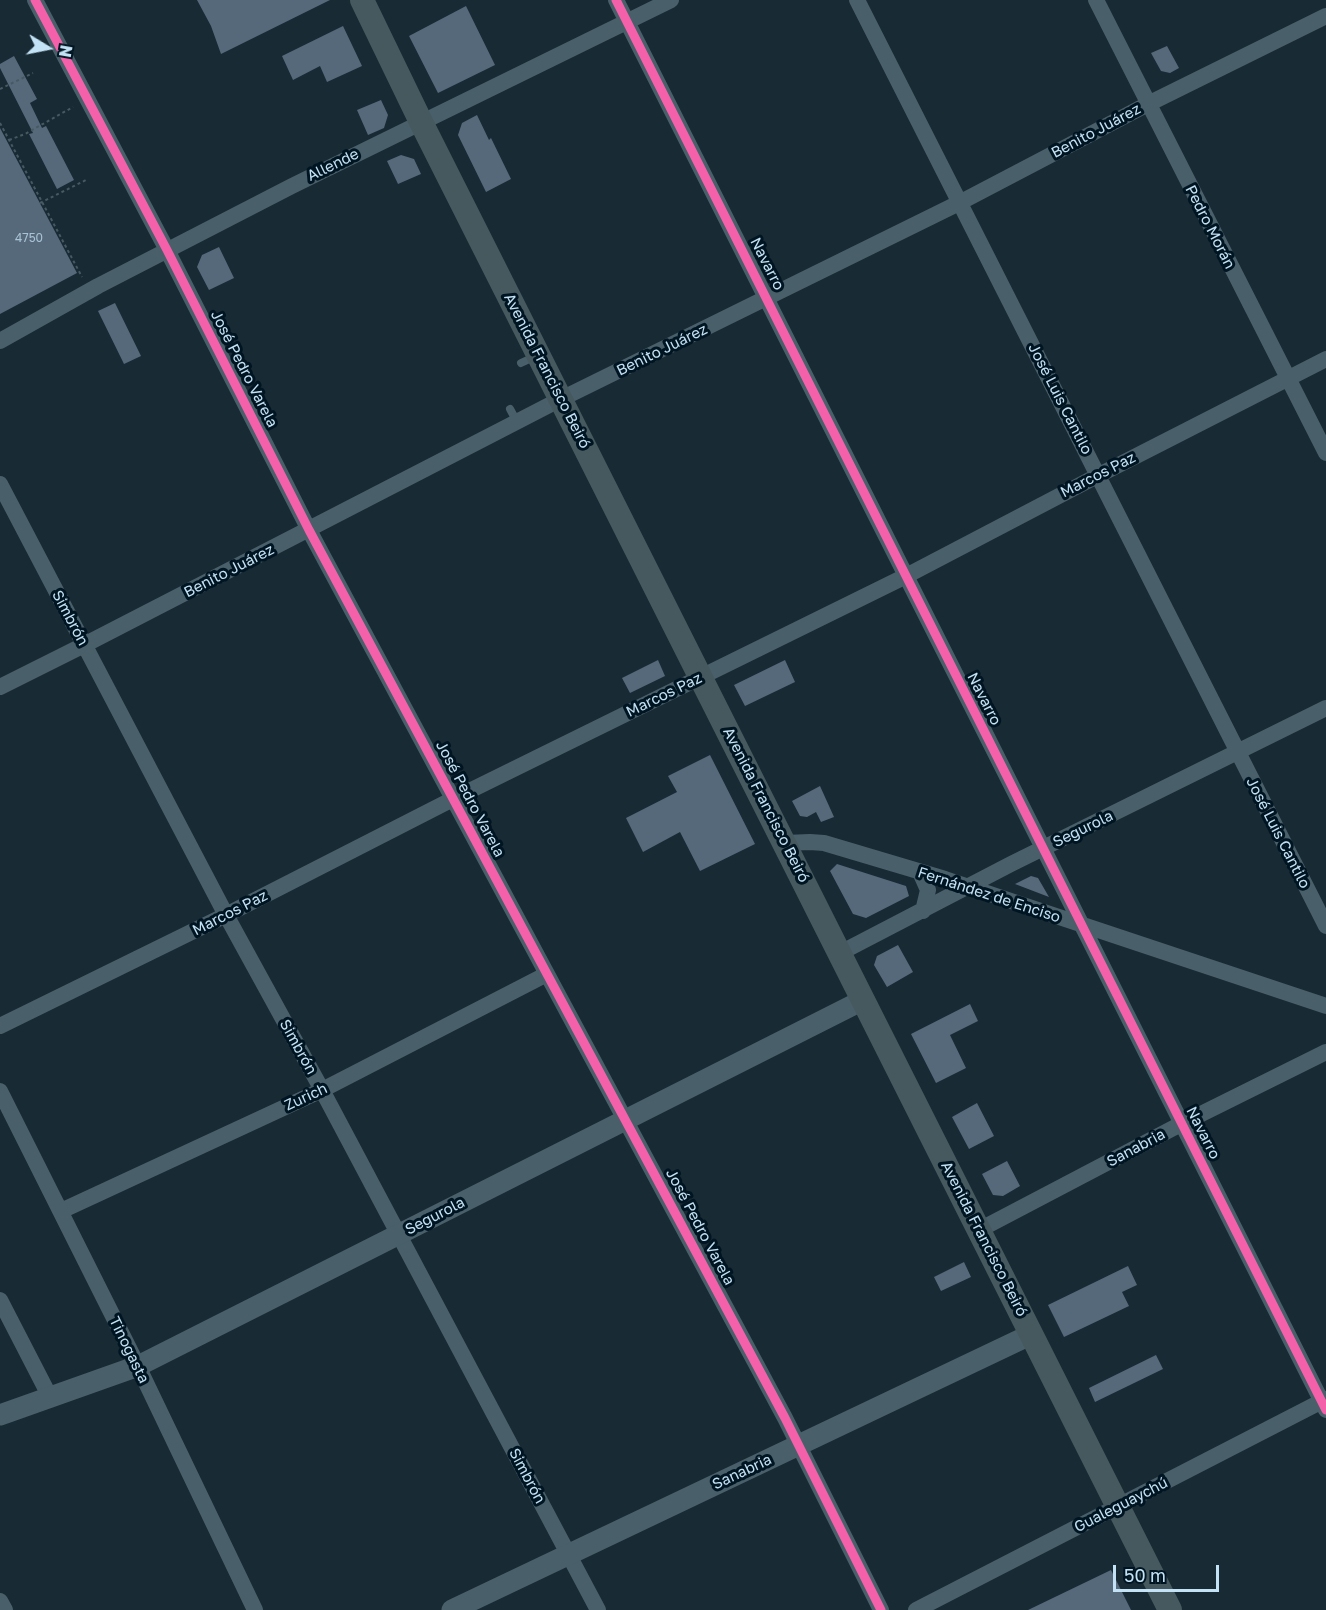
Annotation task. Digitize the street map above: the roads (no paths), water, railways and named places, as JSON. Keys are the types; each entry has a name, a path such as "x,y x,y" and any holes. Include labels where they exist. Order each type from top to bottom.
{"main road":[{"name":"Avenida Francisco Beiró","path":"362,0 530,359 561,399 1170,1610"}],"street":[{"name":"José Pedro Varela","path":"35,0 167,250 309,530 799,1445 881,1610"},
{"name":"Navarro","path":"616,0 1181,1124 1325,1403"},
{"name":"Allende","path":"0,341 167,250 671,0"},
{"name":"José Luis Cantilo","path":"857,0 1326,926"},
{"name":"Pedro Morán","path":"1096,0 1326,453"},
{"path":"1322,0 1326,8"},
{"name":"Benito Juárez","path":"0,687 309,530 513,416 561,399 959,203 1148,104 1326,16"},
{"name":"Marcos Paz","path":"0,1026 906,576 1326,359"},
{"name":"Simbrón","path":"0,484 6,512 84,645 598,1610"},
{"name":"Segurola","path":"840,953 1326,708"},
{"name":"Fernández de Enciso","path":"785,843 824,843 969,887 1326,1006"},
{"path":"920,872 928,890 923,910"},
{"name":"Zurich","path":"61,1211 322,1090 547,974"},
{"name":"Segurola","path":"0,1415 138,1366 863,1000"},
{"name":"Sanabria","path":"979,1230 1181,1124 1326,1052"},
{"name":"Tinogasta","path":"0,1091 138,1366 255,1610"},
{"path":"0,1300 50,1397"},
{"name":"Sanabria","path":"452,1610 1032,1334"},
{"name":"Gualeguaychú","path":"916,1610 1325,1403"},
{"path":"0,1601 5,1610"}]}
